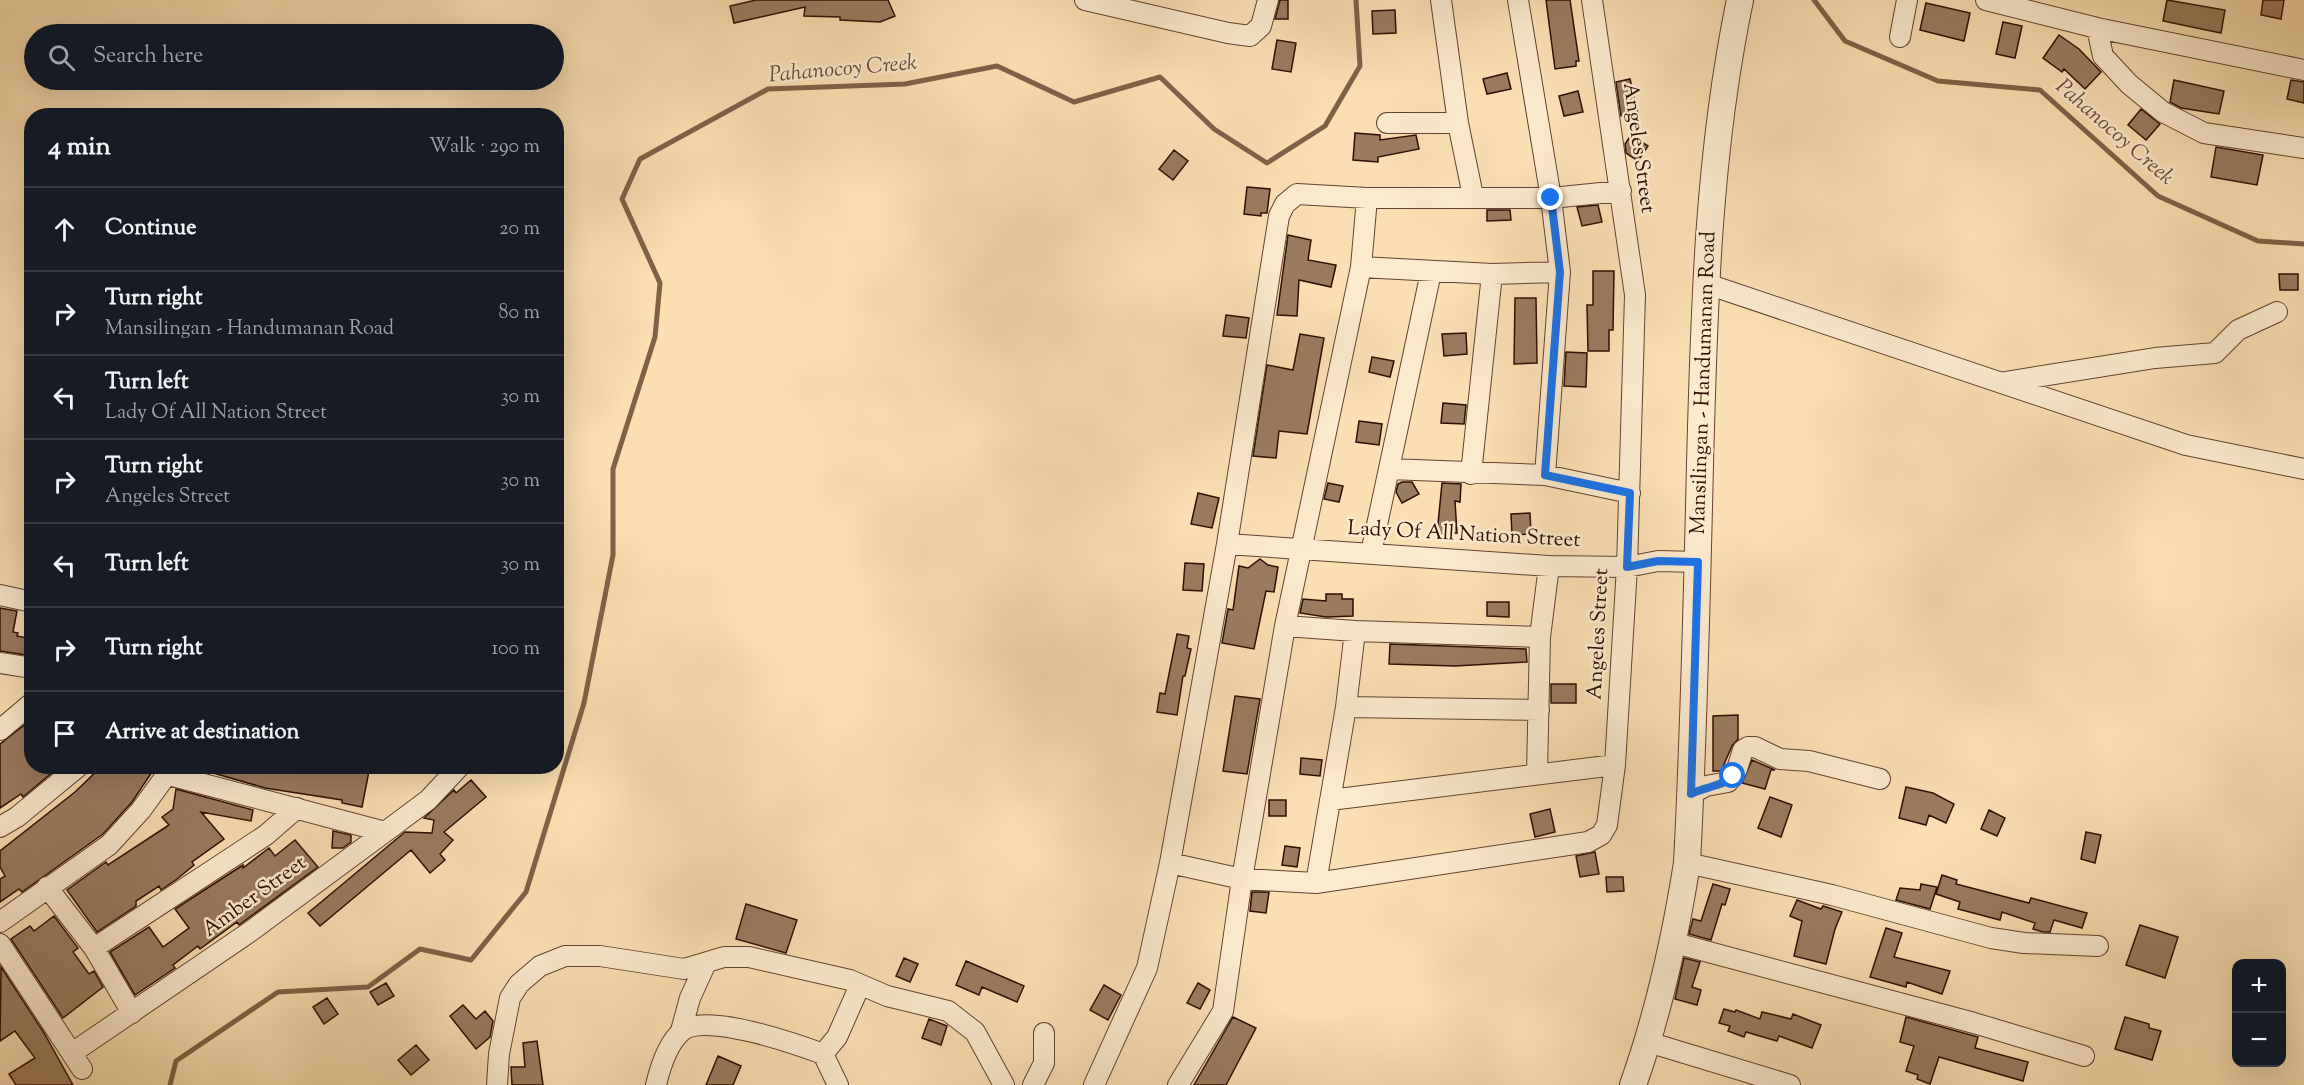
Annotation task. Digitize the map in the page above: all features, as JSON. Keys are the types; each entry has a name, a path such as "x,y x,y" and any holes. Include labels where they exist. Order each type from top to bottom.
{"street":[{"path":"1085,0 1250,36 1261,26 1269,0"},
{"path":"1441,0 1458,123 1473,196"},
{"path":"1518,0 1551,198 1560,272 1545,475"},
{"name":"Angeles Street","path":"1170,863 1242,879 1316,883 1588,842 1601,835 1607,825 1615,765 1627,567 1635,295 1592,0"},
{"name":"Mansilingan - Handumanan Road","path":"1633,1085 1648,1042 1675,944 1687,863 1698,562 1704,283 1732,40 1740,0"},
{"path":"1900,37 1907,0"},
{"path":"1986,0 2097,28 2304,70"},
{"path":"2097,28 2103,56 2129,84 2163,112 2204,133 2304,148"},
{"path":"1388,123 1458,123"},
{"path":"1094,1085 1147,968 1170,863 1227,544 1279,216 1286,204 1297,195 1367,198 1473,196 1551,198 1621,191"},
{"path":"1178,1085 1223,1011 1242,879 1299,550 1361,267 1367,198"},
{"path":"1361,267 1492,274 1560,272"},
{"path":"1371,553 1431,272"},
{"path":"1471,474 1492,274"},
{"path":"1704,283 2186,445 2304,469"},
{"path":"2002,382 2155,358 2215,353 2238,330 2277,312"},
{"path":"1389,469 1471,474 1545,475 1630,493"},
{"name":"Lady Of All Nation Street","path":"1227,544 1549,566 1627,567 1658,561 1698,562"},
{"path":"1537,774 1540,637 1549,566"},
{"path":"0,595 24,600"},
{"path":"1285,626 1355,631 1540,637"},
{"path":"1316,883 1346,707 1355,631"},
{"path":"0,663 24,667"},
{"path":"1346,707 1539,710"},
{"path":"0,730 24,710"},
{"path":"1691,794 1706,786 1728,782 1737,770 1743,750 1748,747 1755,747 1780,759 1809,761 1880,780"},
{"path":"1330,801 1615,765"},
{"path":"0,827 17,817 69,774"},
{"path":"0,922 109,845 168,774"},
{"path":"181,774 385,832"},
{"name":"Amber Street","path":"0,944 77,1061 132,1012 251,931 428,800 450,774"},
{"path":"94,948 266,835 297,808"},
{"path":"1687,863 1832,895 1991,938 2024,944 2098,946"},
{"path":"47,887 94,948 132,1012"},
{"path":"1675,944 1974,1023 2084,1056"},
{"path":"497,1085 499,1054 510,998 519,984 540,966 565,956 600,956 684,969 705,965 724,957 749,957 860,984 887,996 948,1011 975,1032 1004,1085"},
{"path":"656,1085 660,1069 681,1031 690,998 705,965"},
{"path":"823,1054 837,1037 860,984"},
{"path":"681,1031 691,1026 715,1026 766,1034 823,1054 838,1085"},
{"path":"1033,1085 1044,1063 1044,1033"},
{"path":"1648,1042 1790,1085"}],"building":[{"path":"756,0 888,0 895,16 880,22 840,20 840,17 804,16 805,7 734,23 730,6"},
{"path":"1280,0 1288,0 1288,19 1275,19"},
{"path":"1546,0 1570,0 1579,61 1576,61 1576,66 1555,69"},
{"path":"2167,0 2225,10 2221,33 2163,21"},
{"path":"2263,0 2284,0 2281,19 2261,15"},
{"path":"1926,3 1970,13 1964,41 1920,30"},
{"path":"1395,10 1396,33 1373,34 1372,11"},
{"path":"2003,22 2022,26 2015,58 1996,54"},
{"path":"2059,35 2079,49 2101,72 2085,89 2064,69 2062,72 2043,58"},
{"path":"1277,40 1296,43 1291,72 1272,69"},
{"path":"1507,73 1511,89 1487,94 1483,79"},
{"path":"1630,79 1638,114 1621,116 1616,82"},
{"path":"2174,80 2224,91 2219,114 2181,108 2170,102"},
{"path":"2291,80 2304,82 2304,103 2287,99"},
{"path":"1578,91 1583,112 1564,116 1559,96"},
{"path":"2141,109 2160,124 2146,140 2128,125"},
{"path":"1355,133 1380,135 1380,140 1416,135 1419,149 1378,157 1378,162 1353,160"},
{"path":"1631,135 1648,146 1638,161 1626,153 1625,144"},
{"path":"2216,147 2263,155 2257,185 2211,177"},
{"path":"1174,150 1188,161 1173,180 1159,169"},
{"path":"1247,187 1270,189 1267,213 1261,213 1261,216 1244,214"},
{"path":"1598,205 1602,222 1582,226 1577,207"},
{"path":"1487,210 1510,210 1511,220 1487,221"},
{"path":"1288,235 1311,240 1308,260 1336,265 1331,287 1299,280 1297,316 1277,315"},
{"path":"1593,271 1614,271 1613,330 1609,330 1609,351 1588,351 1587,305 1593,305"},
{"path":"2279,274 2298,274 2298,290 2280,290"},
{"path":"1515,298 1536,298 1537,363 1514,364"},
{"path":"1226,315 1249,318 1246,338 1223,336"},
{"path":"1466,333 1467,354 1444,356 1442,334"},
{"path":"1300,334 1324,338 1307,434 1279,431 1276,458 1253,456 1267,365 1293,370"},
{"path":"1566,352 1587,353 1586,387 1564,386"},
{"path":"1372,357 1394,361 1390,377 1369,372"},
{"path":"1443,403 1466,405 1464,424 1441,423"},
{"path":"1359,421 1382,424 1379,445 1356,442"},
{"path":"1412,482 1419,494 1402,503 1396,492 1398,484"},
{"path":"1328,483 1343,486 1339,502 1324,499"},
{"path":"1442,483 1461,484 1460,502 1455,501 1457,533 1437,534"},
{"path":"1198,493 1219,498 1212,528 1191,524"},
{"path":"1530,513 1531,534 1512,535 1511,514"},
{"path":"1260,559 1268,565 1278,567 1274,592 1266,591 1254,649 1222,643 1228,609 1233,610 1239,566 1248,568"},
{"path":"1185,563 1204,564 1202,591 1183,590"},
{"path":"1326,594 1342,594 1342,599 1353,599 1353,616 1326,617 1300,613 1303,599 1326,601"},
{"path":"1487,602 1509,602 1509,617 1487,616"},
{"path":"0,608 17,611 13,632 18,633 17,636 24,637 24,655 0,651"},
{"path":"1177,634 1189,636 1187,648 1191,649 1185,676 1183,676 1177,715 1157,712 1160,693 1165,694"},
{"path":"1390,644 1526,649 1527,662 1455,666 1389,664"},
{"path":"1551,684 1576,684 1576,703 1551,703"},
{"path":"1235,696 1260,699 1247,774 1223,771"},
{"path":"1738,715 1738,739 1732,746 1721,771 1713,771 1713,716"},
{"path":"24,725 24,774 50,774 23,797 21,794 0,808 0,744"},
{"path":"1301,758 1322,760 1320,776 1300,774"},
{"path":"1752,760 1775,770 1771,770 1765,789 1742,783"},
{"path":"94,774 151,774 132,802 103,834 22,892 19,889 0,902 0,879 5,876 0,867 0,851 75,792"},
{"path":"217,774 368,774 362,807 342,803 342,800 265,788"},
{"path":"471,780 486,797 444,832 453,840 440,854 445,860 430,873 411,850 320,926 308,913 405,832 432,833 434,820 424,818 454,790 456,793"},
{"path":"1906,787 1933,793 1954,804 1946,823 1929,815 1926,825 1899,818"},
{"path":"176,789 253,810 251,821 201,812 224,839 192,862 194,865 177,879 161,890 159,886 136,901 136,906 97,932 67,890 106,862 108,865 169,825 162,817 173,809"},
{"path":"1770,797 1792,805 1781,837 1758,828"},
{"path":"1269,800 1286,800 1286,816 1269,816"},
{"path":"1550,809 1555,832 1535,837 1530,814"},
{"path":"1989,810 2005,818 1997,836 1981,829"},
{"path":"333,831 351,835 351,842 343,848 332,848"},
{"path":"2086,832 2101,835 2095,863 2081,859"},
{"path":"295,840 318,867 239,925 237,922 200,949 198,946 173,965 175,968 135,995 110,952 149,927 163,947 189,928 175,909 243,865 243,868 269,848 275,856"},
{"path":"1285,846 1300,848 1297,867 1282,865"},
{"path":"1595,852 1599,874 1580,877 1576,856"},
{"path":"1942,875 1957,880 1956,884 2029,903 2031,898 2087,913 2082,928 2054,920 2050,932 2043,932 2033,929 2035,923 2002,912 2000,920 1958,909 1960,902 1936,894"},
{"path":"1606,877 1623,877 1624,891 1607,892"},
{"path":"1713,884 1730,889 1725,905 1722,904 1711,940 1689,934 1693,919 1701,921"},
{"path":"1921,884 1937,887 1930,909 1896,900 1900,888 1920,890"},
{"path":"1252,892 1269,892 1266,913 1250,911"},
{"path":"1797,900 1821,909 1823,906 1842,912 1826,964 1794,956 1802,921 1790,916"},
{"path":"746,904 797,920 786,953 736,939"},
{"path":"54,916 78,948 73,952 89,974 94,971 103,987 63,1018 11,939 30,926 34,931"},
{"path":"2140,925 2178,937 2165,978 2126,965"},
{"path":"1886,928 1902,933 1894,957 1950,971 1942,994 1907,982 1906,987 1870,977"},
{"path":"904,958 918,964 910,982 896,976"},
{"path":"1684,958 1700,962 1692,987 1701,990 1697,1005 1675,999"},
{"path":"966,961 1024,986 1017,1002 982,987 979,995 956,985"},
{"path":"1,967 44,1033 73,1085 16,1085 9,1074 35,1058 15,1031 0,1041"},
{"path":"386,983 394,996 378,1005 370,992"},
{"path":"1198,983 1210,990 1200,1009 1187,1003"},
{"path":"1104,985 1121,995 1108,1020 1090,1010"},
{"path":"327,998 338,1014 324,1024 313,1007"},
{"path":"463,1005 476,1019 485,1011 493,1021 490,1037 476,1049 450,1016"},
{"path":"1724,1009 1735,1012 1736,1010 1760,1019 1762,1012 1791,1019 1793,1014 1821,1025 1812,1048 1779,1036 1777,1041 1746,1032 1744,1037 1728,1031 1730,1026 1719,1023"},
{"path":"1233,1017 1256,1028 1226,1085 1194,1085"},
{"path":"1906,1017 1978,1037 1975,1048 2028,1062 2023,1081 1939,1057 1930,1084 1917,1079 1918,1075 1906,1071 1914,1046 1900,1042"},
{"path":"2125,1017 2149,1024 2149,1028 2161,1031 2152,1060 2115,1049"},
{"path":"929,1019 947,1026 941,1045 922,1038"},
{"path":"537,1041 543,1085 512,1085 511,1067 525,1067 523,1043"},
{"path":"416,1045 429,1060 411,1075 398,1060"},
{"path":"718,1056 741,1066 733,1085 706,1085"}],"waterway":[{"name":"Pahanocoy Creek","path":"564,768 584,703 613,555 613,469 655,337 660,283 622,199 640,159 768,89 905,84 997,66 1074,102 1160,77 1214,129 1267,163 1325,126 1360,66 1356,0"},
{"name":"Pahanocoy Creek","path":"1814,0 1845,41 1938,81 2040,90 2158,196 2258,241 2304,244"},
{"name":"Pahanocoy Creek","path":"170,1085 176,1061 278,992 368,987 420,949 471,960 526,892 562,774"}],"route":[{"path":"1551,198 1560,272 1545,475 1630,493 1627,567 1658,561 1698,562 1691,717 1691,794 1706,786 1728,782 1733,776"}]}
